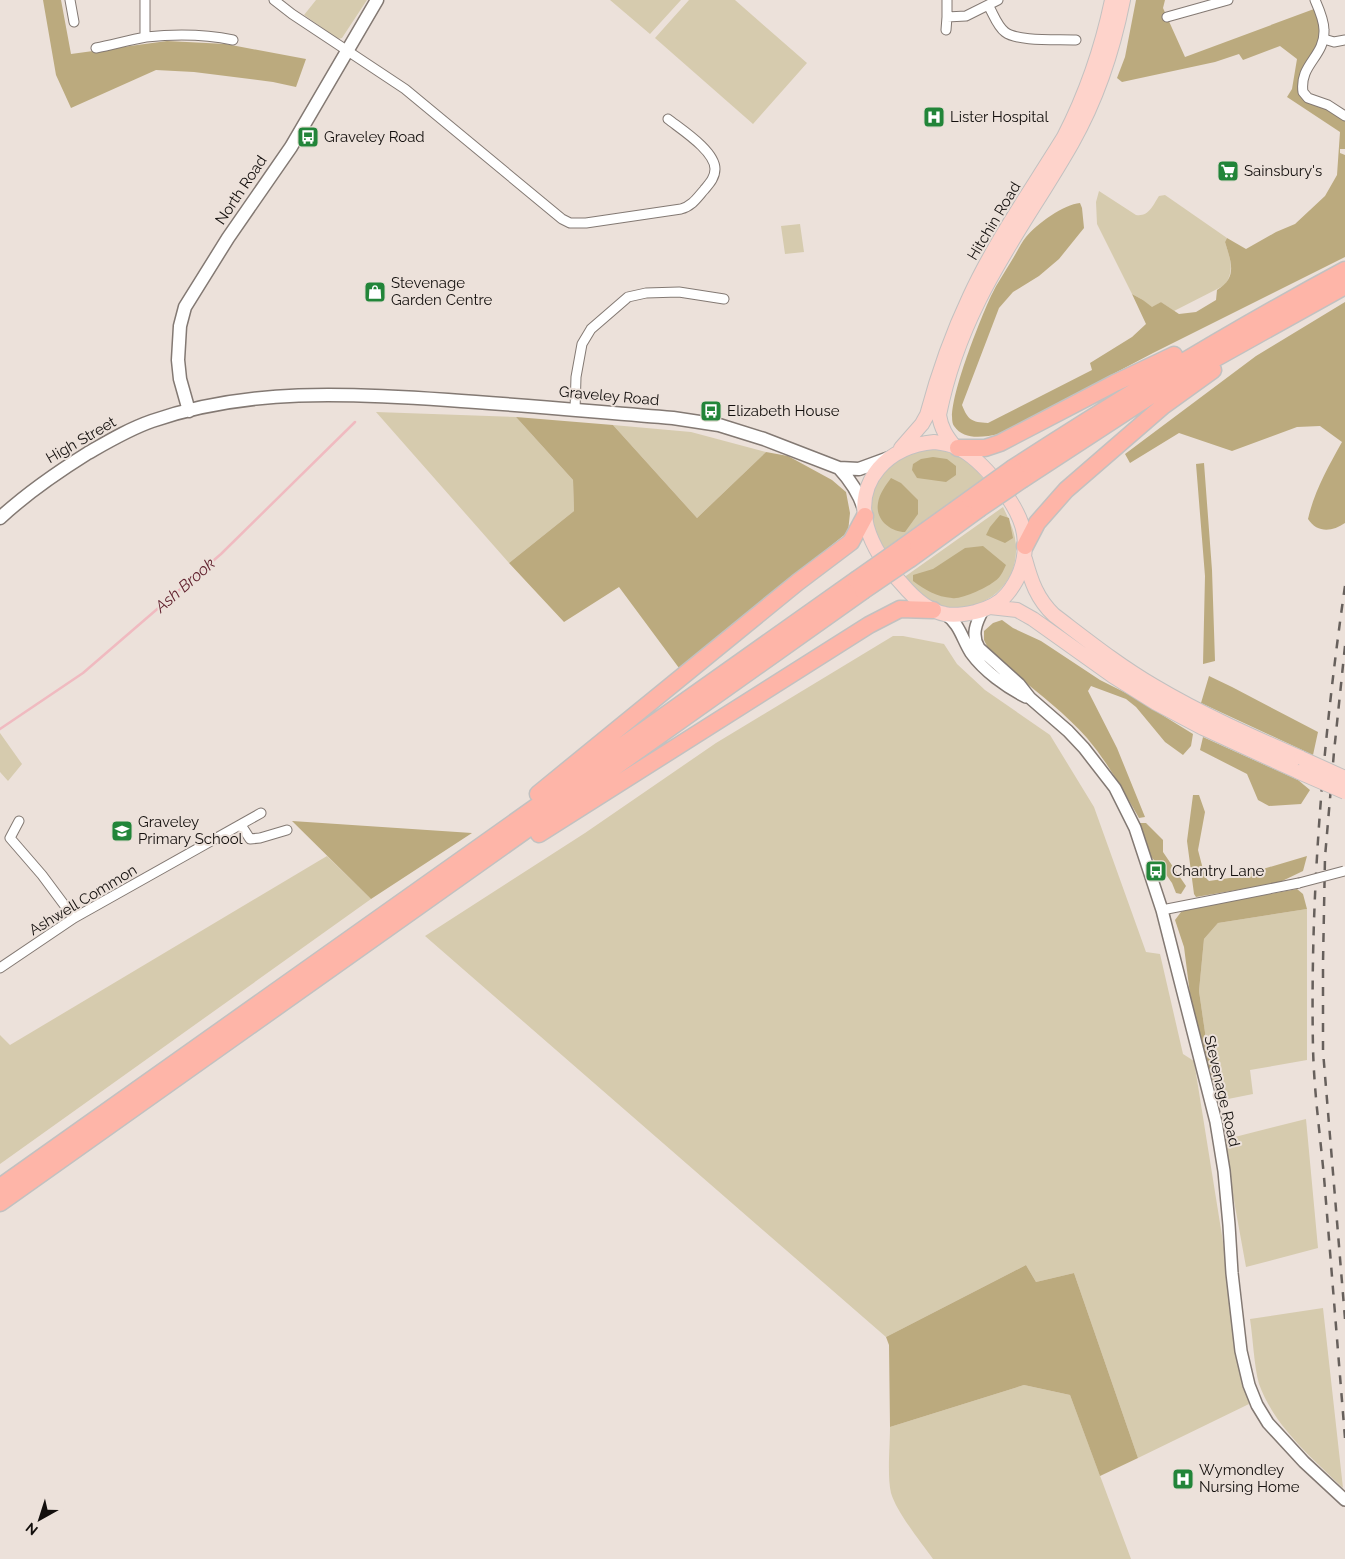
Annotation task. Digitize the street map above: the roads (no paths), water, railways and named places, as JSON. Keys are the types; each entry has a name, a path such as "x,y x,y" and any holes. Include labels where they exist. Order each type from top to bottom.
{"highway":[{"path":"0,1188 477,848 860,585 1156,377 1242,326 1345,270"},
{"path":"1018,474 1164,387 1345,286"},
{"path":"957,448 985,448 1000,443 1115,383 1190,347 1242,326"},
{"path":"1025,552 1037,523 1066,490 1163,406 1268,328"},
{"path":"477,848 558,777 798,582 851,542 865,512"},
{"path":"0,1203 456,881 860,585"},
{"path":"456,881 499,858 582,808 840,643 900,610 939,612"}],"main road":[{"name":"North Road","path":"189,411 180,379 178,360 180,326 185,307 228,238 291,147 377,0"},
{"name":"Hitchin Road","path":"892,456 922,424 927,415 946,351 970,296 996,248 1073,119 1094,66 1106,29 1112,0"},
{"name":"Hitchin Road","path":"957,448 944,434 939,415 954,356 978,300 1083,121 1106,69 1122,0"},
{"name":"Graveley Road","path":"189,411 261,398 323,394 396,396 674,418 719,425 764,439 839,468 859,469 892,456"},
{"name":"High Street","path":"0,518 26,494 54,474 115,438 152,421 189,411"},
{"path":"1205,721 1183,718 1156,703 1112,676 1033,619 1012,608 987,609 967,614 939,612 907,590 892,573 872,540 865,512 866,494 877,470 892,456 911,446 934,442 957,448 982,466 1001,487 1020,520 1024,532 1025,552 1031,580 1037,594 1054,615 1124,667 1184,703 1205,721 1300,765 1345,792"},
{"name":"Graveley Road","path":"839,468 860,495 865,512"},
{"path":"987,609 1004,598 1009,592 1020,573 1025,552"},
{"path":"1300,765 1345,778"}],"street":[{"path":"70,0 74,22"},
{"path":"145,0 145,37"},
{"path":"274,0 405,89 562,219 570,223 586,224 681,209 696,200 712,180 715,169 714,163 707,151 668,119"},
{"path":"946,30 947,0"},
{"path":"947,17 962,18 998,0"},
{"path":"1168,17 1228,0"},
{"path":"1315,0 1324,27 1324,39 1315,59 1304,74 1303,92 1308,98 1328,105 1345,116"},
{"path":"988,5 1002,29 1010,35 1021,38 1076,40"},
{"path":"96,48 145,37 183,35 232,40"},
{"path":"1324,39 1334,42 1345,40"},
{"path":"575,410 576,377 582,344 591,329 628,297 646,293 680,292 724,299"},
{"name":"Stevenage Road","path":"987,609 975,626 976,642 984,654 1019,684 1030,698 1078,742 1115,788 1135,828 1162,910 1216,1122 1225,1180 1232,1274 1241,1352 1249,1385 1257,1405 1268,1422 1304,1462 1345,1500"},
{"name":"Stevenage Road","path":"939,612 956,624 965,642 979,662 1013,690 1030,698"},
{"name":"Ashwell Common","path":"0,968 74,918 241,826 261,813"},
{"path":"19,821 10,838 42,875 74,918"},
{"path":"241,826 250,839 287,830"},
{"path":"1162,910 1299,883 1345,871"}],"waterway":[{"name":"Ash Brook","path":"0,729 83,673 221,554 355,422"}],"railway":[{"path":"1345,586 1324,759 1316,874 1313,990 1315,1080 1345,1438"},
{"path":"1345,646 1325,857 1323,963 1323,1051 1345,1319"}],"place":[{"name":"Lister Hospital","path":"934,117"},
{"name":"Graveley Road","path":"308,137"},
{"name":"Sainsbury's","path":"1228,171"},
{"name":"Stevenage Garden Centre","path":"375,292"},
{"name":"Elizabeth House","path":"711,411"},
{"name":"Graveley Primary School","path":"122,831"},
{"name":"Chantry Lane","path":"1156,871"},
{"name":"Wymondley Nursing Home","path":"1183,1479"}]}
